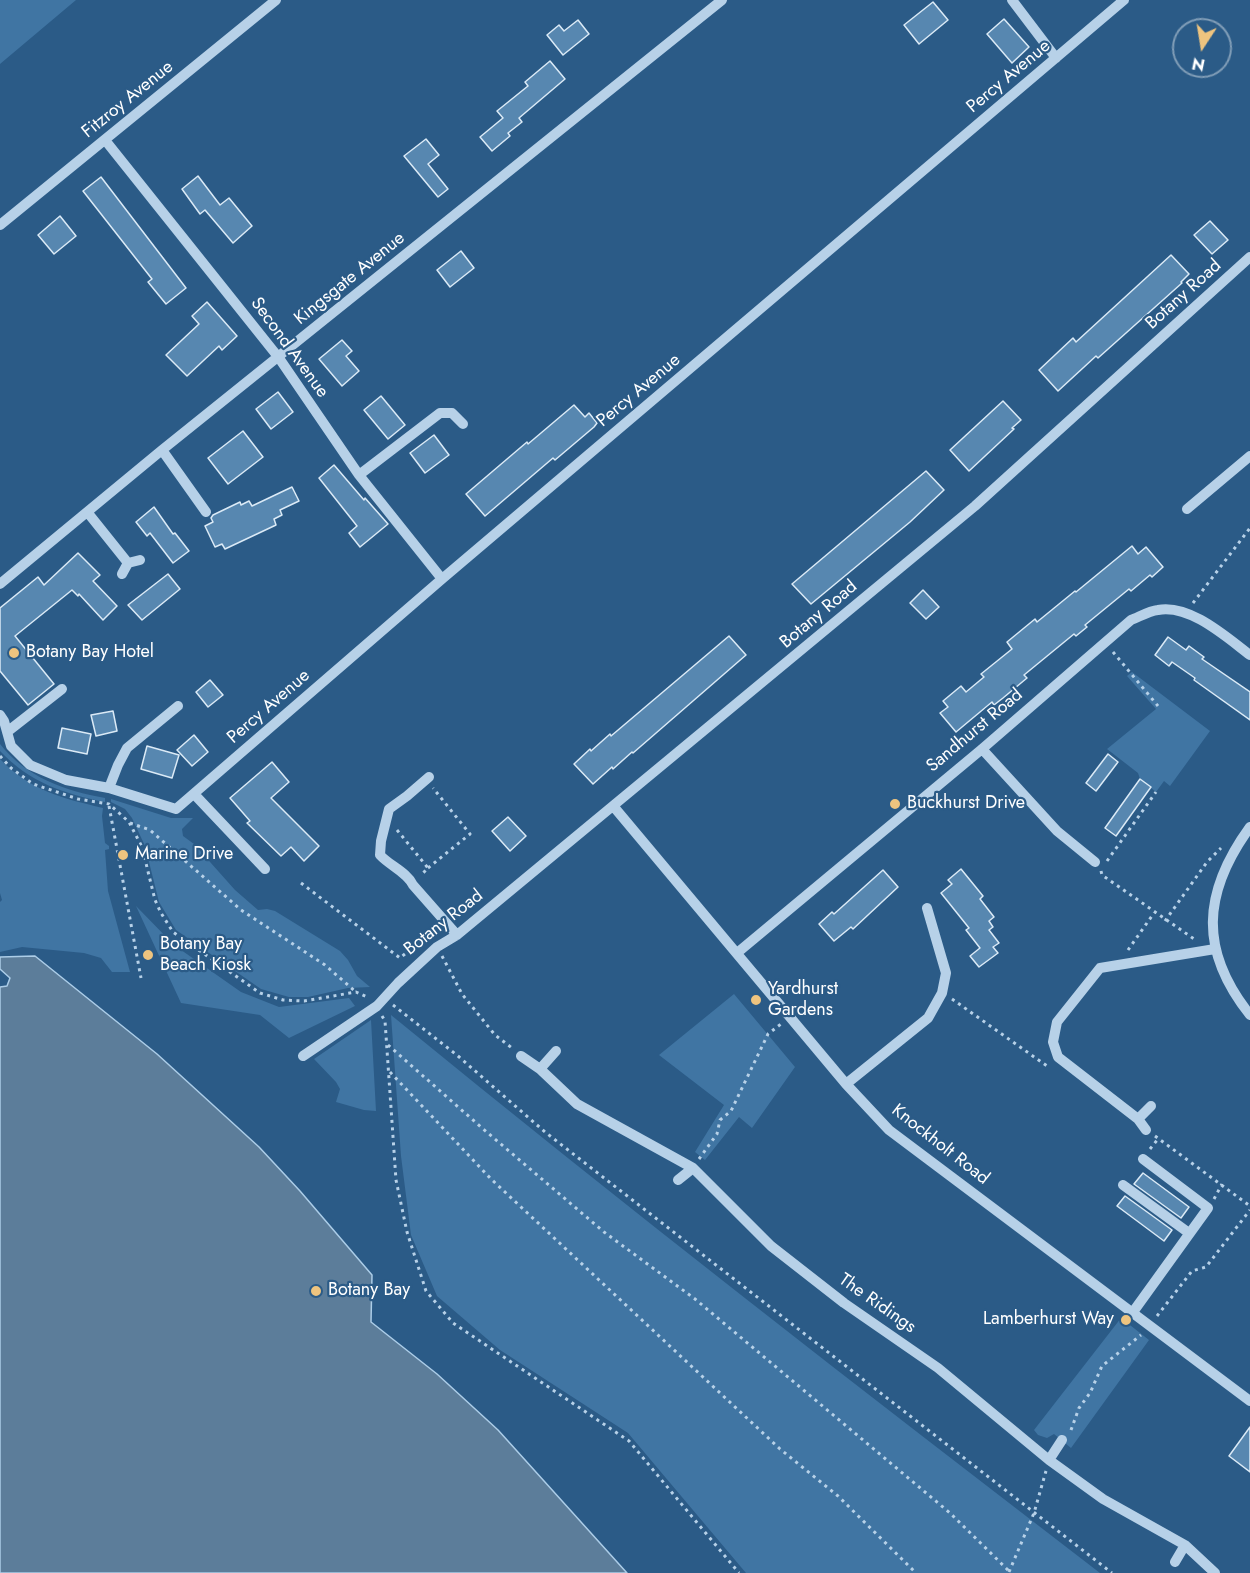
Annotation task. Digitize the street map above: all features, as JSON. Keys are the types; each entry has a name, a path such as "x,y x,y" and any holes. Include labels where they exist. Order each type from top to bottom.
{"street":[{"name":"Fitzroy Avenue","path":"0,225 276,0"},
{"name":"Kingsgate Avenue","path":"0,584 162,450 722,0"},
{"path":"1012,0 1056,58"},
{"name":"Percy Avenue","path":"109,788 176,809 442,579 1124,0"},
{"name":"Second Avenue","path":"105,140 279,358 359,475 442,579"},
{"name":"Botany Road","path":"303,1056 380,1002 437,947 457,935 614,807 975,506 1250,257"},
{"path":"359,475 440,413 452,413 463,424"},
{"path":"162,450 206,512"},
{"path":"1187,509 1248,463"},
{"path":"88,513 128,562"},
{"path":"128,562 140,560"},
{"path":"122,574 128,562"},
{"name":"Sandhurst Road","path":"737,953 982,749 1131,620 1159,609 1186,613 1204,621 1250,655"},
{"path":"7,732 62,689"},
{"path":"0,715 10,746 30,765 66,780 109,788 128,748 178,706"},
{"path":"982,749 1057,831 1098,866"},
{"path":"430,781 389,809 380,855 388,864 410,878 413,885 457,935"},
{"path":"194,794 265,869"},
{"name":"Knockholt Road","path":"614,807 846,1084 889,1130 1250,1401"},
{"path":"1250,827 1220,878 1213,923 1215,949 1223,974 1237,999 1250,1015"},
{"path":"846,1084 928,1018 942,993 946,973 927,908"},
{"path":"1146,1130 1138,1119 1058,1057 1053,1042 1057,1022 1100,968 1215,949"},
{"path":"540,1069 556,1051"},
{"name":"The Ridings","path":"521,1056 540,1069 577,1104 693,1168 771,1246 844,1303 938,1368 1049,1460 1103,1499 1185,1545 1215,1573"},
{"path":"1138,1119 1151,1106"},
{"path":"1133,1312 1208,1208 1143,1159"},
{"path":"678,1180 693,1168"},
{"path":"1123,1185 1189,1233"},
{"path":"1049,1460 1062,1440"},
{"path":"1175,1562 1185,1545"}],"path":[{"path":"1186,613 1250,528"},
{"path":"1104,642 1158,706"},
{"path":"428,882 422,874 470,834 430,781"},
{"path":"1156,792 1098,866 1102,875 1165,921 1188,936 1215,949"},
{"path":"141,978 108,804 129,822 150,830 241,910 325,965 356,992 380,1002 458,1056 545,1132 1112,1573"},
{"path":"386,817 428,868"},
{"path":"129,822 142,847 155,900 173,932 260,993 283,1000 304,1001 356,992"},
{"path":"1165,921 1207,862 1224,846 1238,844"},
{"path":"301,883 400,958 445,921"},
{"path":"1117,964 1154,913"},
{"path":"437,947 462,994 495,1035 521,1056"},
{"path":"942,993 1047,1066 1058,1057"},
{"path":"380,1002 385,1021 396,1180 407,1232 426,1291 453,1323 629,1441 739,1573"},
{"path":"693,1168 717,1134 720,1120 731,1111 768,1034 790,1017"},
{"path":"387,1044 604,1232 695,1299 950,1513 1010,1573 1034,1513 1049,1460"},
{"path":"389,1072 491,1179 780,1449 838,1496 916,1573"},
{"path":"1062,1440 1069,1434 1078,1408 1090,1393 1102,1366 1135,1341 1149,1327 1192,1271 1206,1267 1250,1208 1146,1130"}],"shaded area":[{"path":"0,0 76,0 0,64"},
{"path":"1132,672 1210,731 1170,786 1164,781 1156,792 1140,779 1138,773 1107,749 1156,709 1127,676"},
{"path":"0,744 10,756 34,774 61,787 105,798 105,802 61,791 35,779 0,751"},
{"path":"0,759 35,786 61,797 103,808 105,843 109,846 109,849 105,850 108,891 130,972 112,972 101,958 84,953 22,947 0,952 0,902 2,900 0,893"},
{"path":"111,799 171,818 193,818 182,829 183,836 194,844 235,890 258,910 275,911 340,951 357,976 370,987 348,988 308,997 289,997 261,989 176,930 159,902 145,846 132,818 125,809 111,802"},
{"path":"136,906 174,945 241,992 279,1007 349,998 355,1006 289,1038 260,1015 181,1003"},
{"path":"35,956 157,1054 259,1147 372,1275 371,1322 437,1374 498,1430 627,1573 0,1573 0,987 7,986 10,978 0,969 0,957"},
{"path":"734,994 795,1067 752,1128 739,1117 705,1160 695,1152 724,1105 659,1055"},
{"path":"391,1015 655,1227 1100,1573 746,1573 628,1433 500,1350 437,1296 411,1235 401,1156"},
{"path":"371,1020 376,1111 336,1102 340,1089 314,1059"},
{"path":"1121,1318 1149,1340 1071,1448 1054,1434 1047,1438 1038,1435 1034,1430"}],"building":[{"path":"933,2 948,20 919,44 904,25"},
{"path":"1004,19 1029,47 1012,63 987,34"},
{"path":"578,20 589,34 563,55 547,35 559,25 564,31"},
{"path":"550,61 565,79 519,118 522,122 508,133 510,136 492,151 480,137 503,118 497,111 528,86 525,82"},
{"path":"426,139 439,155 428,164 448,189 438,197 404,156"},
{"path":"198,176 220,205 229,198 252,226 233,243 205,210 200,214 182,189"},
{"path":"101,177 186,288 166,304 148,282 152,279 83,191"},
{"path":"60,216 76,236 54,254 38,235"},
{"path":"1210,221 1228,240 1212,254 1194,235"},
{"path":"461,251 474,268 450,287 437,270"},
{"path":"1171,255 1189,274 1182,283 1058,391 1039,370 1073,338 1076,342"},
{"path":"207,302 237,336 222,350 219,346 187,376 166,355 199,324 192,316"},
{"path":"342,340 352,351 346,356 359,371 342,386 319,359"},
{"path":"278,392 293,412 271,429 256,409"},
{"path":"381,396 405,425 388,439 364,410"},
{"path":"1003,401 1021,420 969,471 950,450"},
{"path":"574,405 585,417 589,413 597,423 594,427 555,460 553,458 485,516 466,494"},
{"path":"243,431 263,457 228,484 208,458"},
{"path":"434,435 449,455 425,473 410,453"},
{"path":"334,465 388,524 360,547 349,533 357,526 319,478"},
{"path":"926,471 944,490 910,522 811,604 792,584"},
{"path":"292,487 299,501 280,510 282,515 274,519 276,525 225,549 222,544 215,547 205,526 213,522 211,518 213,515 240,502 241,505 249,501 252,506"},
{"path":"154,507 173,534 175,533 189,551 173,563 150,533 147,536 136,522"},
{"path":"1132,546 1138,554 1146,547 1163,567 1131,591 1129,589 1085,625 1087,627 1076,636 1074,634 1024,675 1027,678 1003,698 994,705 992,702 956,732 940,713 948,707 943,701 961,686 966,692 984,677 981,674 1012,649 1007,642 1035,619 1037,622"},
{"name":"Botany Bay Hotel","path":"78,553 100,575 93,581 117,606 103,620 79,594 78,596 72,590 15,636 54,684 28,705 0,671 0,608 38,577 44,585"},
{"path":"168,574 180,589 142,620 128,605"},
{"path":"923,590 939,607 926,619 910,603"},
{"path":"729,636 746,655 633,753 593,784 574,764 590,749 591,751 610,734 611,736"},
{"path":"1168,637 1186,650 1189,646 1204,657 1202,659 1250,692 1250,720 1172,662 1169,666 1155,655"},
{"path":"210,680 223,695 208,707 196,692"},
{"path":"113,711 117,731 96,736 91,715"},
{"path":"62,728 91,734 87,754 58,748"},
{"path":"194,735 208,752 192,766 177,750"},
{"path":"147,746 179,755 172,778 141,769"},
{"path":"1108,754 1118,762 1096,791 1086,783"},
{"path":"272,762 289,782 271,798 319,846 304,861 291,847 281,856 247,823 250,821 230,798"},
{"path":"1140,779 1151,787 1116,836 1105,828"},
{"path":"508,817 526,836 510,851 492,831"},
{"path":"961,869 983,896 980,899 994,917 989,921 993,927 989,930 999,943 993,947 998,953 979,967 970,956 980,948 966,930 969,928 941,893 952,884 948,880"},
{"path":"883,870 898,887 853,929 851,927 834,941 819,924 832,912 834,914"},
{"path":"1143,1173 1189,1207 1181,1218 1134,1184"},
{"path":"1125,1196 1172,1230 1164,1241 1117,1206"},
{"path":"1250,1427 1250,1472 1229,1456"}],"place":[{"name":"Botany Bay Hotel","path":"14,653"},
{"name":"Buckhurst Drive","path":"895,804"},
{"name":"Marine Drive","path":"123,855"},
{"name":"Botany Bay Beach Kiosk","path":"148,955"},
{"name":"Yardhurst Gardens","path":"756,1000"},
{"name":"Botany Bay","path":"316,1291"},
{"name":"Lamberhurst Way","path":"1126,1320"}]}
